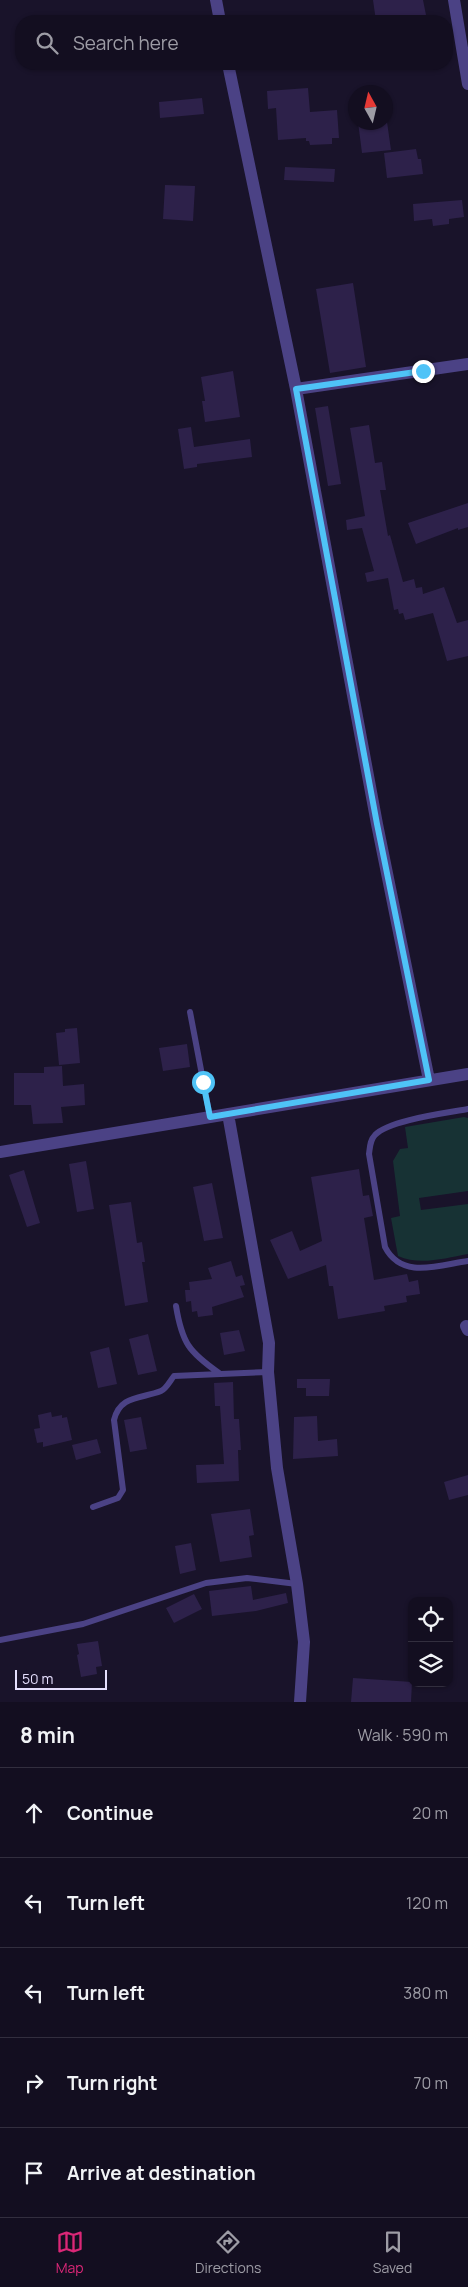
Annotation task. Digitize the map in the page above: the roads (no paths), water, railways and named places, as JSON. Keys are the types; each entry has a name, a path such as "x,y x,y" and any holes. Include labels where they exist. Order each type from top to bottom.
{"street":[{"path":"216,0 219,15"},
{"path":"454,0 468,83"},
{"path":"229,70 296,389 377,824 429,1080"},
{"path":"296,389 468,364"},
{"path":"0,1152 468,1074"},
{"path":"228,1114 269,1343 268,1372 277,1468 297,1584 304,1642 300,1702"}],"lane":[{"path":"190,1012 210,1117"},
{"path":"468,1109 423,1117 385,1128 375,1136 370,1144 369,1154 385,1248 390,1257 408,1268 422,1268 468,1261"},
{"path":"176,1306 180,1332 189,1348 219,1373"},
{"path":"93,1507 118,1498 123,1490 114,1420 116,1410 128,1400 163,1391 174,1376 268,1372"},
{"path":"0,1640 83,1624 206,1583 247,1578 297,1584"}]}
